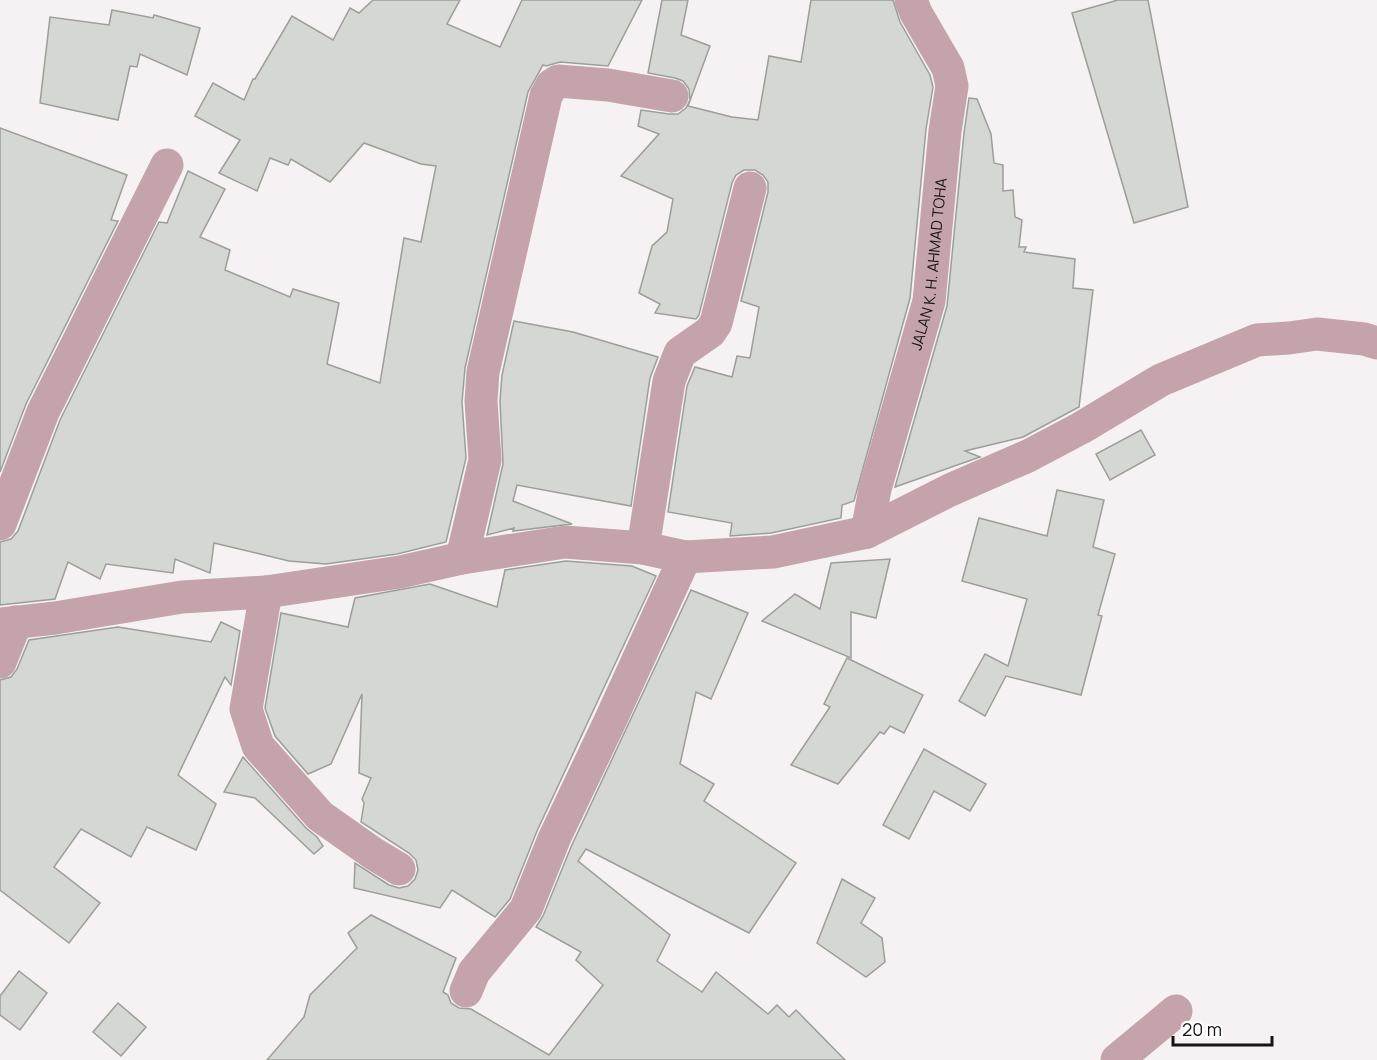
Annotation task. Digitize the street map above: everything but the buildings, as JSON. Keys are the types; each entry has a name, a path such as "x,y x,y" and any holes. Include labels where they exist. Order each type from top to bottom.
{"street":[{"name":"JALAN K. H. AHMAD TOHA","path":"867,532 875,489 929,300 945,131 952,86 948,68 916,14 911,0"},
{"path":"462,558 485,460 481,401 483,372 546,96 552,85 558,81 608,85 672,96"},
{"path":"0,524 43,412 167,165"},
{"path":"643,548 669,381 680,353 710,332 716,323 750,188"},
{"path":"0,662 8,623 55,618 182,597 266,592 400,572 462,558 565,542 643,548 685,557 773,552 867,532 950,490 1028,456 1081,428 1161,380 1257,340 1317,334 1364,339 1377,343"},
{"path":"466,991 474,972 526,909 554,839 685,557"},
{"path":"266,592 246,709 258,746 320,816 399,869"},
{"path":"1117,1060 1176,1011"}]}
